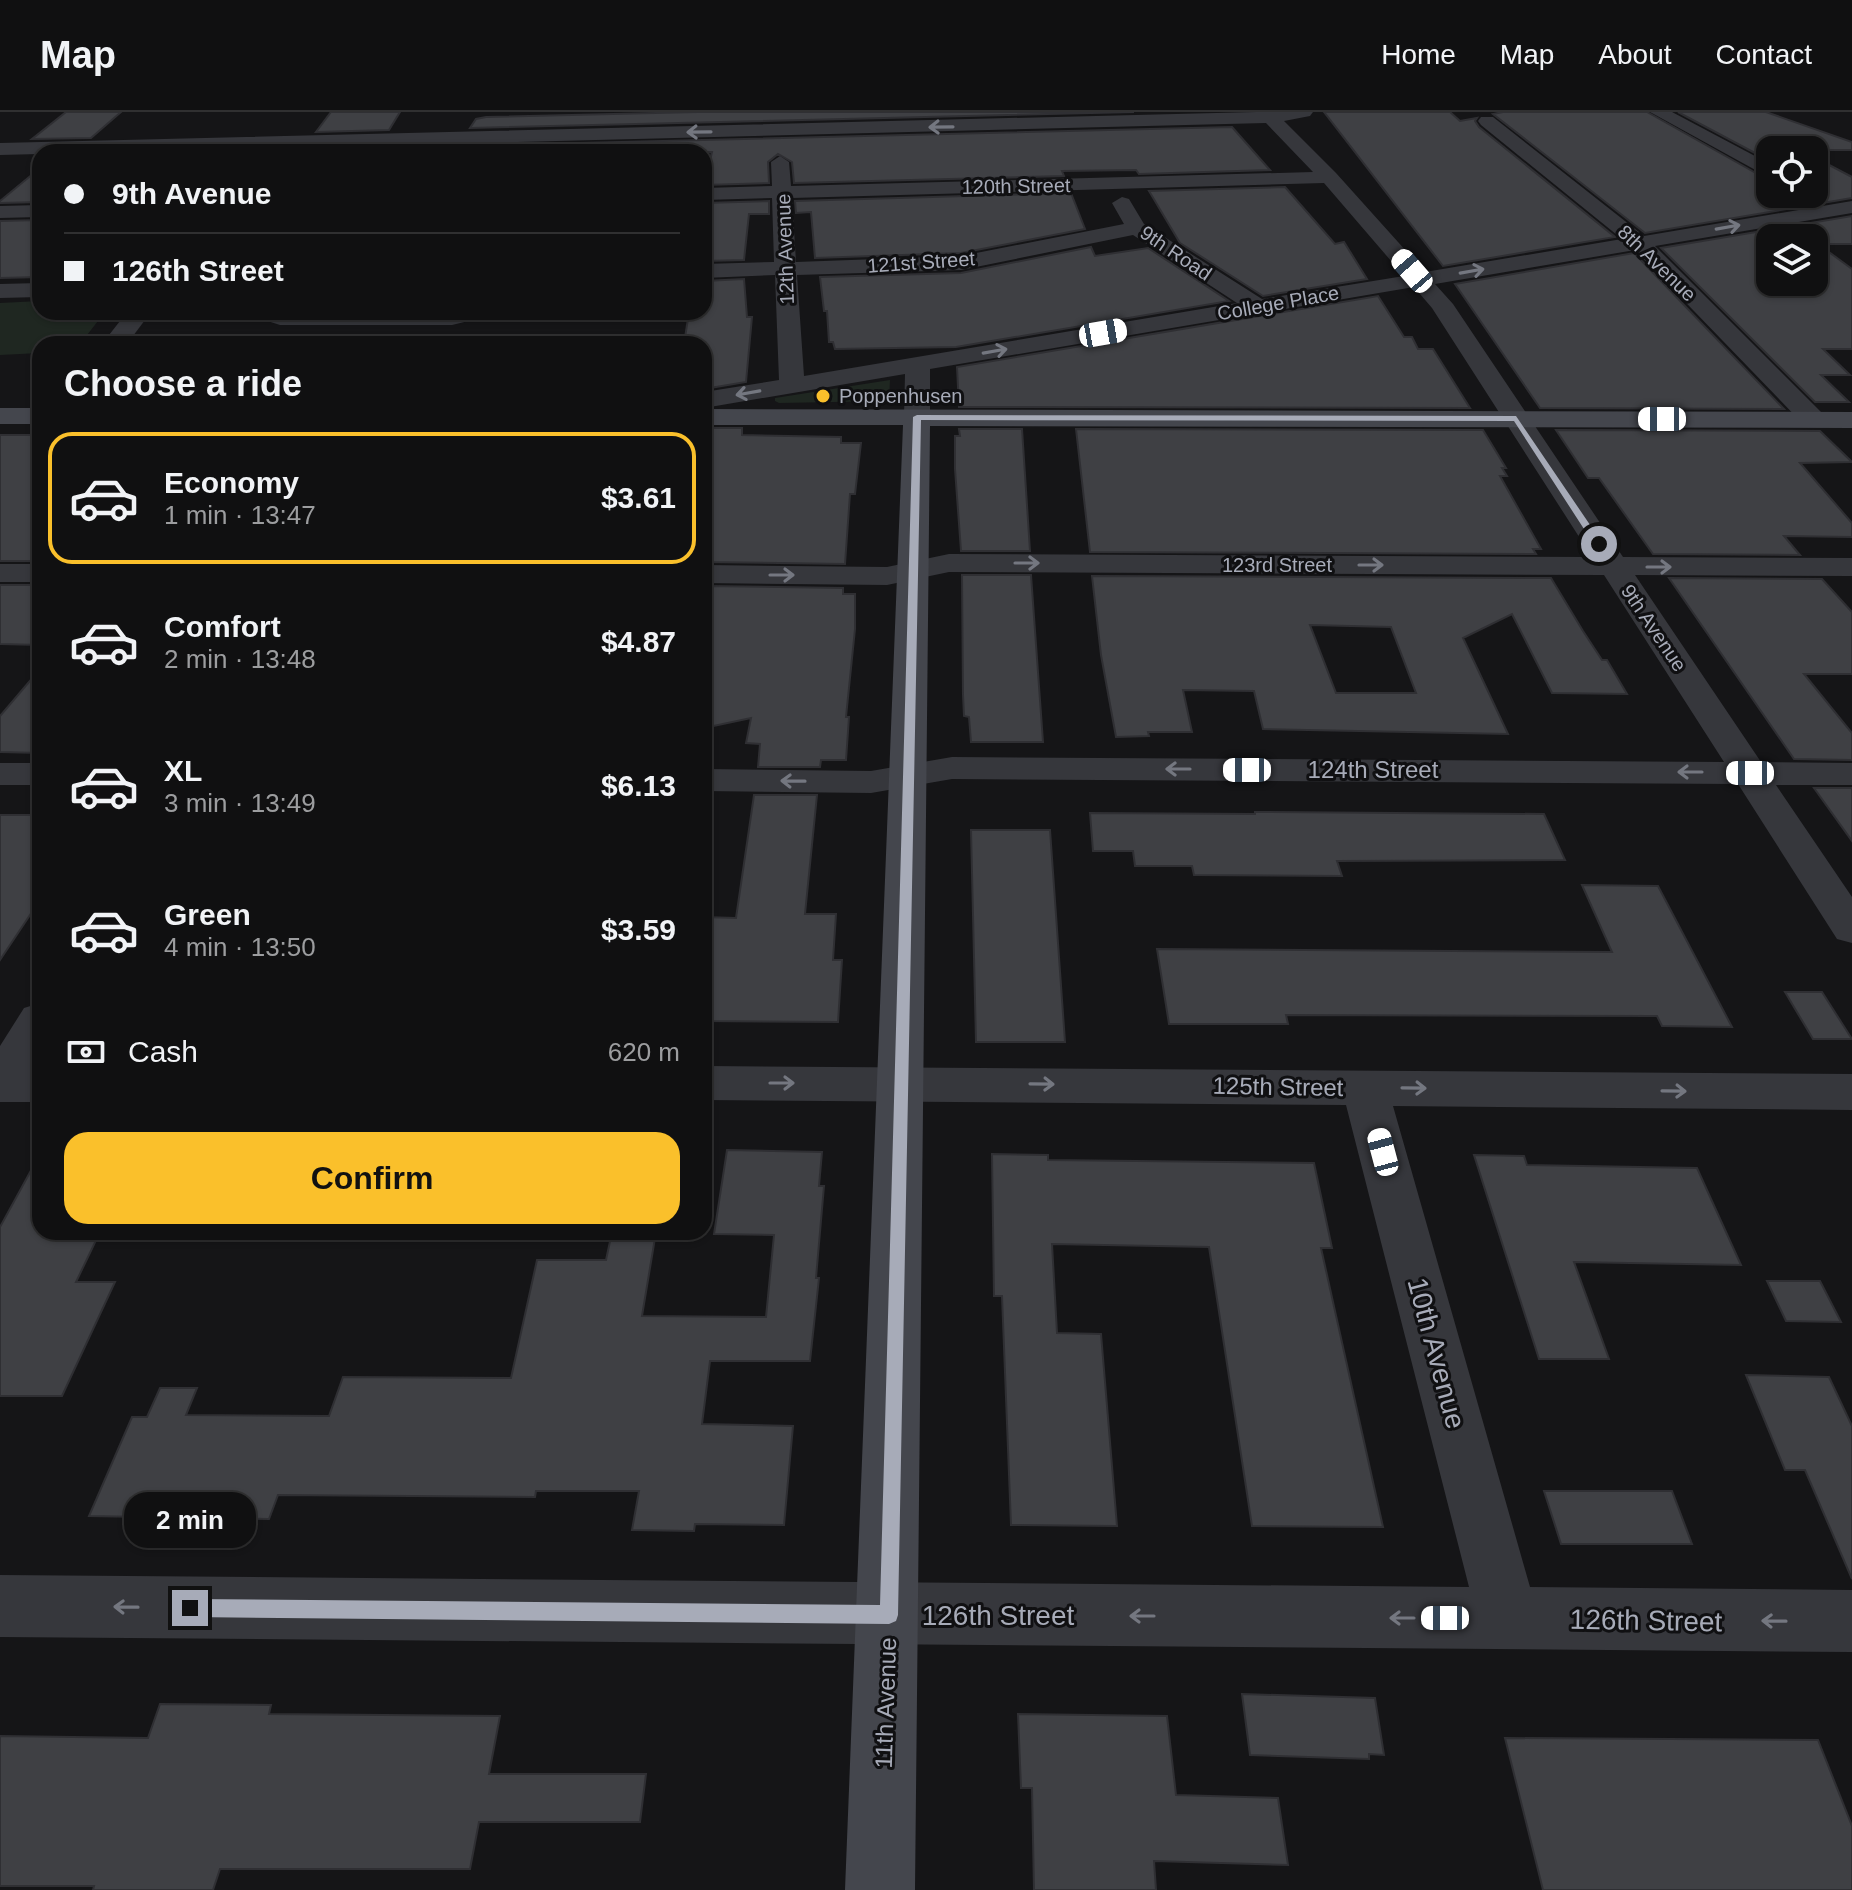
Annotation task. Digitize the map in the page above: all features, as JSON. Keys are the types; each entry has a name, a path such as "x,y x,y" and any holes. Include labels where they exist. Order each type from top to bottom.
{"street":[{"path":"328,144 777,121 1304,112"},
{"path":"1659,112 1756,164"},
{"name":"9th Avenue","path":"1268,115 1329,177 1441,304 1852,929"},
{"name":"12th Avenue","path":"777,121 792,385"},
{"name":"8th Avenue","path":"1487,121 1639,242 1814,420"},
{"path":"272,144 290,122"},
{"path":"0,149 32,149"},
{"name":"120th Street","path":"712,194 1329,177"},
{"name":"9th Road","path":"1111,184 1136,228 1258,307"},
{"path":"1828,204 1846,213"},
{"path":"0,212 32,211"},
{"name":"College Place","path":"712,399 1639,242 1846,213"},
{"name":"121st Street","path":"712,271 961,263 1136,228"},
{"path":"0,291 32,290"},
{"path":"120,336 133,320"},
{"name":"11th Avenue","path":"880,1890 918,364"},
{"path":"0,416 32,416"},
{"path":"712,417 1852,420"},
{"name":"123rd Street","path":"712,574 887,576 949,563 1852,567"},
{"path":"0,573 32,573"},
{"name":"124th Street","path":"712,780 871,782 952,768 1852,774"},
{"path":"0,774 32,774"},
{"path":"0,1085 32,1032"},
{"name":"125th Street","path":"712,1083 1852,1092"},
{"path":"0,1085 32,1085"},
{"name":"10th Avenue","path":"1365,1088 1508,1618"},
{"name":"126th Street","path":"0,1606 1852,1621"}],"shaded area":[{"path":"32,301 32,320 99,320 86,336 32,336 32,353 0,355 0,303"},
{"path":"890,380 889,401 775,401 775,398"}],"building":[{"path":"66,112 121,112 91,138 32,139"},
{"path":"331,112 400,112 389,130 316,132"},
{"path":"697,112 1134,112 470,128 476,119 486,117"},
{"path":"1324,112 1450,112 1460,121 1477,118 1475,121 1479,127 1615,237 1443,266"},
{"path":"1647,112 1756,173 1756,208 1793,208 1645,233 1493,114"},
{"path":"1678,112 1766,112 1852,142 1852,150 1828,150 1828,136 1756,136 1756,154"},
{"path":"1232,127 1270,170 1139,174 1136,170 1062,171 1064,176 794,183 792,162 778,154 768,162 769,183 712,185 712,144 539,144"},
{"path":"1828,164 1852,177 1852,198 1828,202"},
{"path":"32,175 32,202 0,201"},
{"path":"1285,187 1335,244 1344,242 1367,279 1263,296 1180,243 1149,191"},
{"path":"1071,193 1085,229 961,253 815,258 811,212 796,213 795,201"},
{"path":"769,201 769,214 749,214 744,260 712,261 712,203"},
{"path":"1852,216 1852,244 1828,244 1828,224 1804,224"},
{"path":"32,220 32,277 0,278 0,221"},
{"path":"1756,232 1756,296 1828,296 1828,251 1852,269 1852,349 1823,349 1850,375 1821,375 1849,402 1815,402 1661,248"},
{"path":"1091,247 1095,256 1148,248 1229,301 956,347 835,349 833,342 829,342 820,277 961,273"},
{"path":"1634,253 1784,409 1540,408 1455,284"},
{"path":"744,279 747,317 752,317 746,382 712,388 712,336 685,336 688,320 712,320 712,281"},
{"path":"1378,296 1404,337 1412,337 1418,349 1433,349 1470,408 959,407 957,367"},
{"path":"712,428 742,428 742,435 841,437 841,443 861,443 855,494 850,494 845,564 712,562"},
{"path":"959,429 1022,429 1030,551 961,551 955,469 955,436 960,436"},
{"path":"1076,429 1483,430 1506,468 1502,468 1507,476 1500,476 1541,549 1533,549 1536,554 1090,552"},
{"path":"1556,430 1820,431 1852,462 1800,463 1852,523 1852,537 1784,536 1800,555 1653,554 1599,478 1588,478"},
{"path":"0,435 32,435 32,561 0,561"},
{"path":"962,575 1031,575 1043,742 971,742 969,717 964,716"},
{"path":"1092,576 1551,578 1627,694 1552,693 1512,614 1463,638 1508,734 1263,729 1254,691 1183,690 1192,732 1148,732 1149,736 1116,737 1101,655","holes":["1310,625 1391,627 1416,693 1336,693"]},
{"path":"1669,578 1822,579 1852,612 1852,674 1804,674 1852,733 1852,760 1794,759"},
{"path":"0,585 32,585 32,645 0,644"},
{"path":"712,586 843,588 843,594 855,594 846,760 821,760 820,767 758,767 760,744 746,743 751,718 712,726"},
{"path":"32,678 32,753 0,752 0,716"},
{"path":"1814,788 1852,788 1852,841"},
{"path":"754,795 817,795 805,914 836,914 833,960 842,960 838,1022 712,1021 712,917 736,918"},
{"path":"1090,813 1544,814 1565,860 1337,861 1342,876 1194,875 1192,866 1135,866 1133,851 1093,851"},
{"path":"0,815 32,815 32,912 0,960"},
{"path":"971,830 1050,830 1065,1042 976,1042"},
{"path":"1582,885 1658,886 1732,1027 1662,1026 1657,1016 1286,1015 1288,1024 1169,1024 1157,949 1612,952"},
{"path":"1785,992 1822,992 1852,1039 1813,1039"},
{"path":"727,1150 822,1152 819,1186 824,1186 816,1278 819,1278 810,1361 710,1361 702,1424 793,1426 784,1525 695,1524 694,1531 632,1530 639,1491 536,1491 535,1497 278,1495 269,1519 216,1518 218,1513 146,1512 144,1517 89,1516 132,1417 147,1417 160,1388 197,1388 186,1415 329,1416 343,1377 511,1378 537,1260 606,1260 610,1240 655,1240 642,1316 766,1317 774,1235 714,1234"},
{"path":"992,1154 1048,1155 1048,1160 1314,1163 1332,1248 1321,1248 1383,1527 1252,1526 1209,1247 1052,1244 1057,1333 1101,1334 1117,1526 1011,1525 1002,1296 994,1296"},
{"path":"1474,1155 1524,1156 1527,1165 1697,1168 1741,1265 1574,1262 1609,1359 1539,1359"},
{"path":"32,1169 32,1240 96,1240 76,1282 115,1282 62,1396 0,1396 0,1227"},
{"path":"1767,1281 1820,1281 1841,1322 1786,1321"},
{"path":"1746,1375 1829,1377 1852,1426 1852,1579 1805,1470 1785,1470"},
{"path":"1544,1491 1672,1491 1692,1544 1561,1544"},
{"path":"1242,1694 1375,1698 1384,1755 1369,1754 1369,1759 1250,1755"},
{"path":"160,1704 271,1705 269,1714 500,1716 489,1774 646,1774 640,1822 479,1822 470,1869 220,1869 213,1890 0,1886 0,1736 148,1738"},
{"path":"1018,1714 1167,1716 1176,1795 1278,1798 1288,1865 1154,1861 1156,1890 1034,1890 1032,1788 1021,1788"},
{"path":"1505,1738 1818,1740 1852,1826 1852,1890 1543,1890"}],"place":[{"name":"Poppenhusen","path":"823,396"}],"route":[{"path":"190,1608 889,1615 917,417 1516,419 1599,544"}]}
